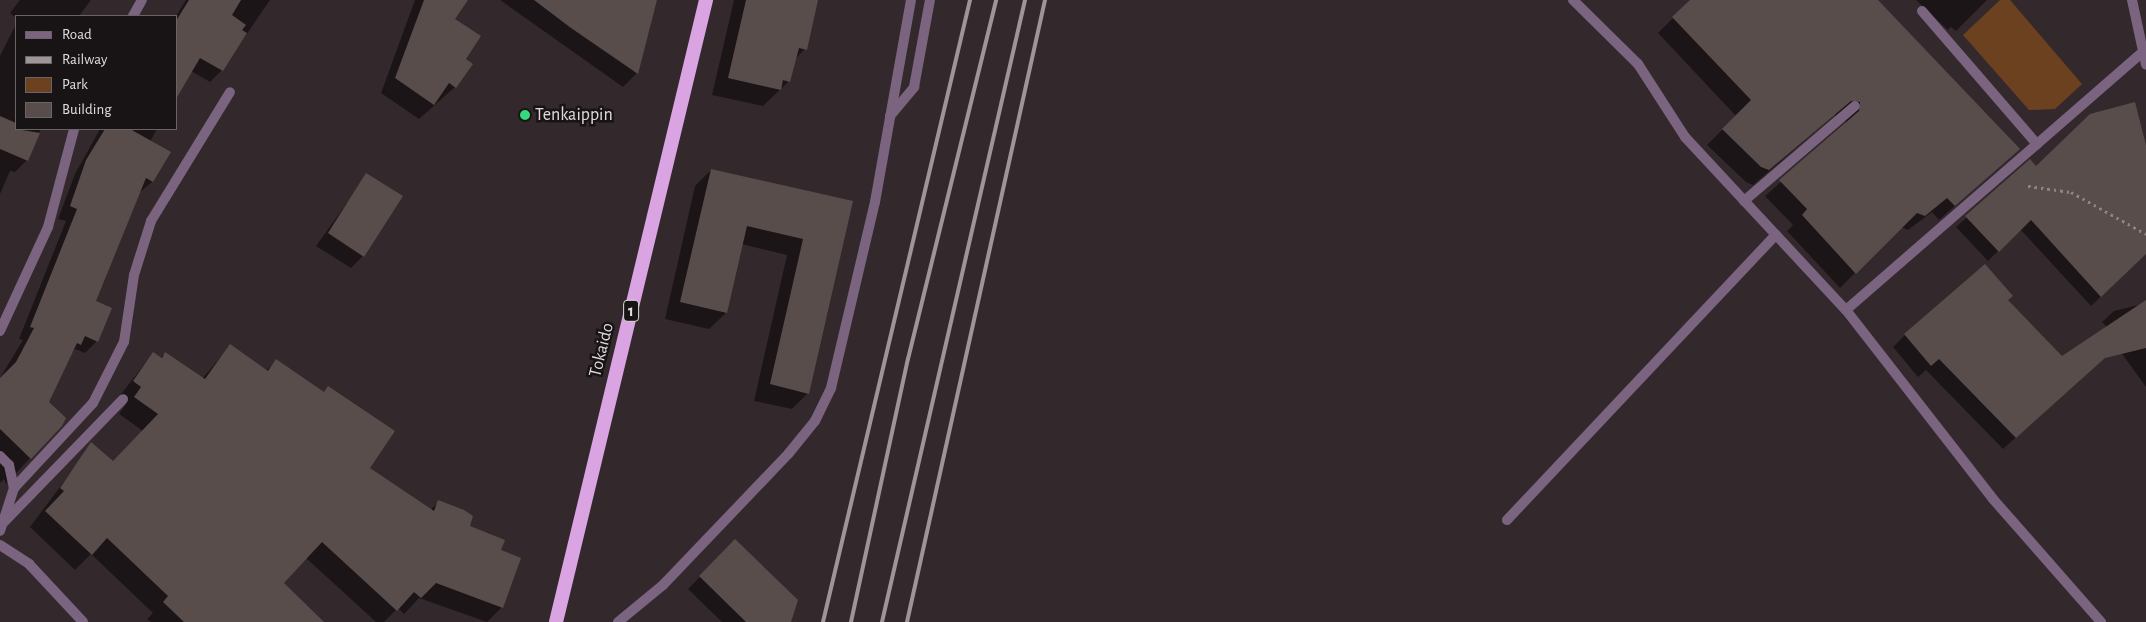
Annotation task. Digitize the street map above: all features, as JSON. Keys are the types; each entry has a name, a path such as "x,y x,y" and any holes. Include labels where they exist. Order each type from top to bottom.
{"highway":[{"name":"Tokaido","path":"556,622 706,0"}],"street":[{"path":"134,15 142,0"},
{"path":"618,622 663,585 815,421 831,388 875,202 911,0"},
{"path":"890,116 914,87 930,0"},
{"path":"1573,0 1638,64 1685,137 1846,310 1993,499 2101,622"},
{"path":"2132,0 2145,50 2146,65"},
{"path":"1922,11 2037,144"},
{"path":"1846,310 2145,50"},
{"path":"2,526 14,488 93,403 124,342 134,275 151,221 230,92"},
{"path":"1744,201 1855,106"},
{"path":"0,331 48,227 74,130"},
{"path":"1507,520 1776,236"},
{"path":"2,526 123,399"},
{"path":"0,456 9,466 14,488"},
{"path":"0,546 29,564 83,622"}],"path":[{"path":"2005,171 2025,185 2071,192 2146,234"}],"green space":[{"path":"2000,0 2010,0 2082,84 2055,109 2029,110 1963,35"}],"building":[{"path":"189,0 241,0 232,15 246,25 242,30 247,33 223,71 200,58 178,96 178,18"},
{"path":"424,0 468,0 455,19 481,36 466,59 473,64 456,88 449,83 434,105 395,78"},
{"path":"534,0 657,0 638,74 571,28"},
{"path":"746,0 818,0 807,50 799,48 790,82 783,80 781,90 728,78"},
{"path":"1690,0 1878,0 2020,149 1955,206 1947,198 1925,216 1917,213 1856,274 1802,215 1807,209 1779,180 1859,111 1860,102 1851,101 1769,170 1761,167 1722,129 1751,100 1672,17"},
{"path":"2135,102 2146,145 2146,254 2101,297 2031,220 1999,252 1965,216 2030,159 2036,166 2090,114"},
{"path":"0,116 15,123 15,130 40,133 28,161 0,149"},
{"path":"104,130 132,130 171,152 153,182 146,178 96,301 112,308 98,342 85,336 81,345 77,343 49,402 66,418 62,426 31,459 0,429 0,378 16,362 34,328 30,327 77,209 70,206 86,160"},
{"path":"711,169 853,201 809,394 770,384 803,239 747,226 727,313 680,302"},
{"path":"366,173 403,196 364,257 328,233"},
{"path":"1985,264 2013,296 2008,300 2062,356 2146,300 2146,348 2105,358 2016,438 1939,359 1931,366 1904,334"},
{"path":"230,344 268,371 276,359 324,392 328,386 395,431 370,468 434,511 438,500 464,510 473,516 470,526 505,540 501,550 521,558 503,608 436,583 421,598 414,592 397,611 322,542 284,583 324,622 184,622 163,602 168,596 107,538 92,555 45,511 64,491 60,488 91,442 113,461 158,414 134,397 141,387 133,381 153,352 162,358 165,352 205,379"},
{"path":"735,539 798,600 791,622 746,622 699,576"}],"railway":[{"path":"823,622 970,0"},
{"path":"851,622 908,359 996,0"},
{"path":"882,622 1025,0"},
{"path":"907,622 1045,0"}],"place":[{"name":"Tenkaippin","path":"525,115"}]}
